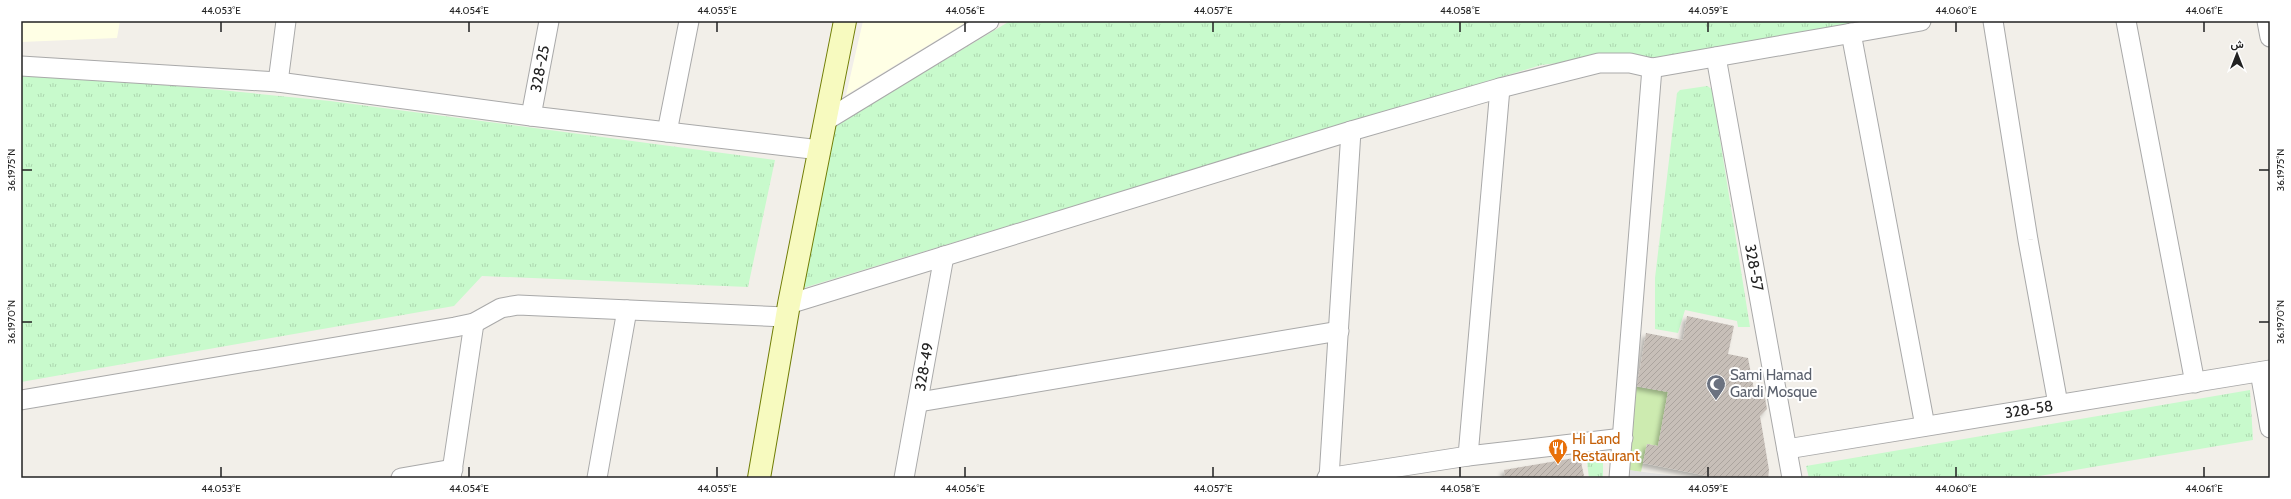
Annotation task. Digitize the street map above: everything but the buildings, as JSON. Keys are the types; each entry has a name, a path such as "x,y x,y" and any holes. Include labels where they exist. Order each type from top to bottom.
{"street":[{"path":"278,82 286,21"},
{"name":"328-25","path":"531,116 549,21"},
{"path":"668,132 689,21"},
{"path":"759,478 788,311 845,21"},
{"path":"825,121 990,21"},
{"path":"21,400 474,323 501,308 518,305 627,310 788,311 944,256 1351,131 1500,88 1598,63 1630,63 1652,68 1921,21"},
{"path":"1993,21 2028,240 2058,404"},
{"path":"2126,21 2195,383"},
{"path":"2267,21 2270,37"},
{"path":"1852,33 1925,426"},
{"name":"328-57","path":"1716,56 1735,169 1792,478"},
{"path":"21,66 278,82 531,116 820,150"},
{"path":"1618,478 1623,438 1652,68"},
{"path":"1468,456 1500,88"},
{"path":"1351,131 1339,331 1328,478 1468,456 1623,438"},
{"name":"328-49","path":"904,478 919,402 944,256"},
{"path":"597,478 627,310"},
{"path":"401,478 452,474 474,323"},
{"path":"919,402 1339,331"},
{"path":"2265,371 2270,428"},
{"name":"328-58","path":"1787,449 2265,371"}],"shaded area":[{"path":"21,21 120,21 117,38 21,42"},
{"path":"863,21 968,21 846,95"},
{"path":"1628,470 1690,478 1628,478"}],"green space":[{"path":"1010,21 1884,21 1645,69 1626,55 1541,65 800,289 831,128"},
{"path":"31,74 200,88 330,101 775,160 748,287 482,276 454,306 21,382 21,75"},
{"path":"1707,86 1712,89 1750,327 1738,327 1737,321 1685,310 1678,333 1655,329 1655,278 1677,93 1680,90"},
{"path":"1626,385 1668,392 1658,446 1647,444 1641,472 1628,470"},
{"path":"2250,390 2253,440 2028,478 1809,478 1806,466"},
{"path":"1603,459 1603,478 1589,478 1587,462"}],"place":[{"name":"Sami Hamad Gardi Mosque","path":"1716,401"},
{"name":"Hi Land Restaurant","path":"1558,465"}]}
